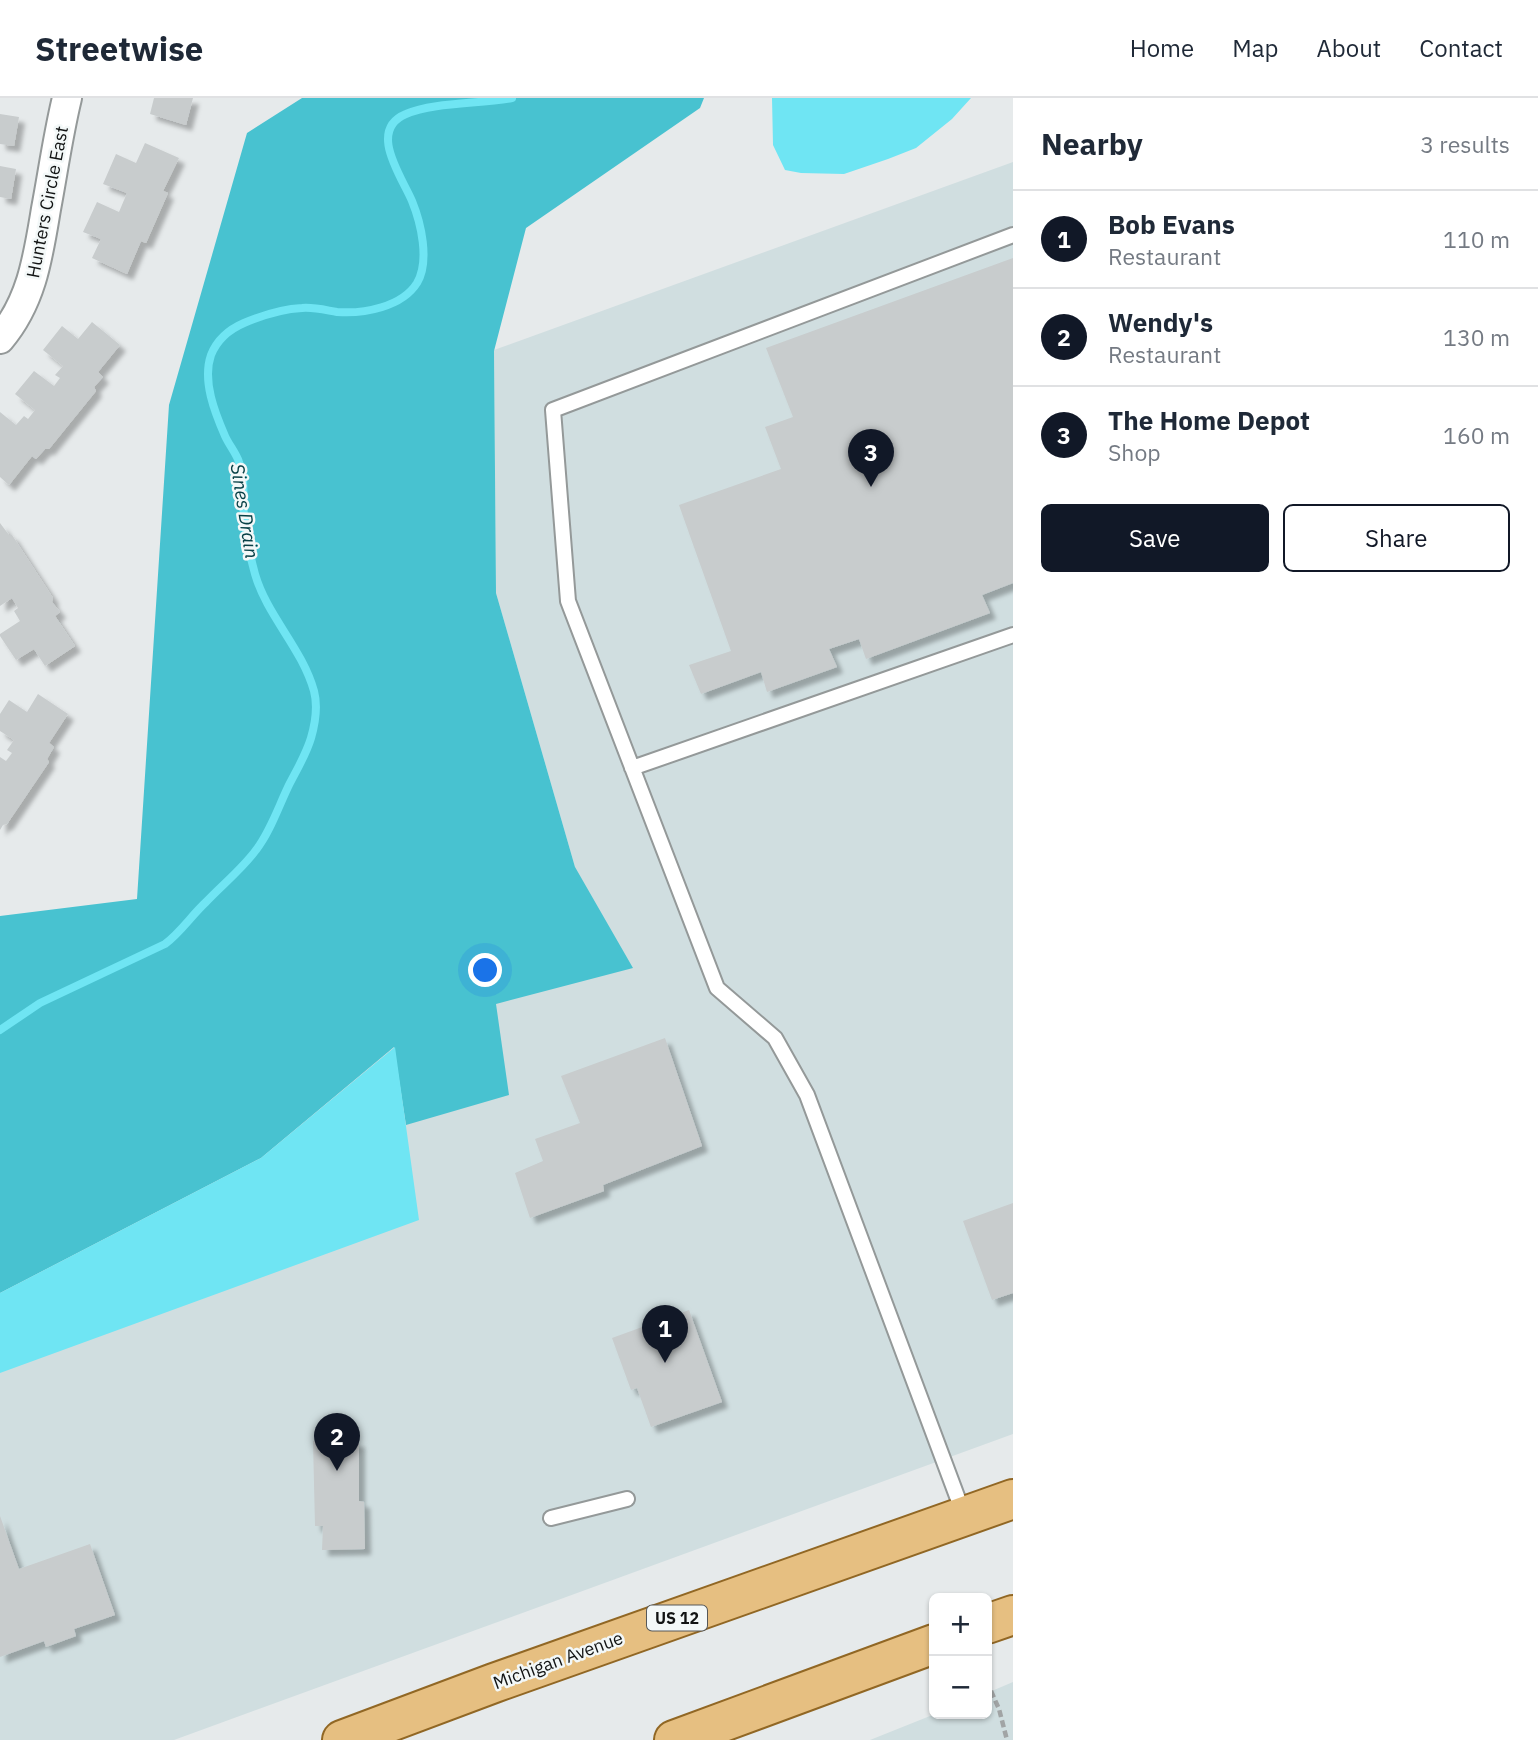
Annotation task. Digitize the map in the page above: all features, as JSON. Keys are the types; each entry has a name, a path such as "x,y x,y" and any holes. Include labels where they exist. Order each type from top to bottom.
{"main road":[{"name":"Michigan Avenue","path":"342,1740 494,1683 1013,1499"},
{"path":"992,1622 1013,1615"},
{"path":"674,1740 929,1646"}],"street":[{"name":"Hunters Circle East","path":"0,340 21,309 36,269 67,98"}],"lane":[{"path":"965,1517 807,1095 775,1038 718,988 568,601 553,410 1013,235"},
{"path":"632,768 1013,635"},
{"path":"551,1518 627,1499"}],"path":[{"path":"992,1692 1007,1740"}],"shaded area":[{"path":"302,98 704,98 700,108 526,228 494,351 496,593 575,867 633,968 496,1004 509,1095 406,1125 394,1047 261,1158 0,1293 0,916 137,899 169,405 247,133"},
{"path":"772,98 971,98 952,119 916,148 844,174 785,170 773,145"},
{"path":"1013,162 1013,1434 174,1740 0,1740 0,1119 575,867 496,593 494,350"},
{"path":"395,1047 419,1220 0,1373 0,1293 261,1158"},
{"path":"1013,1682 1013,1740 870,1740 929,1716 929,1719 992,1719 992,1691"}],"building":[{"path":"154,98 193,98 186,125 150,114"},
{"path":"0,114 19,117 14,146 0,144"},
{"path":"145,143 179,158 163,191 168,193 146,243 141,241 127,274 92,258 101,239 83,232 97,202 119,212 127,193 103,184 116,154 136,163"},
{"path":"0,166 16,169 11,199 0,197"},
{"path":"1013,258 1013,583 982,595 990,613 866,659 859,639 829,649 837,667 767,692 761,672 701,694 689,665 731,651 679,505 781,469 765,427 793,417 766,348"},
{"path":"92,322 120,345 98,372 103,377 94,387 96,391 49,449 45,449 36,459 32,456 9,485 0,477 0,412 16,425 24,416 28,419 35,410 15,394 34,371 54,386 60,378 55,375 63,366 43,350 62,326 78,339"},
{"path":"0,523 9,535 12,535 53,598 52,602 60,612 55,616 75,646 45,666 34,649 16,660 0,636 20,621 14,611 18,608 12,598 0,606"},
{"path":"38,694 68,714 49,743 54,747 47,759 49,762 7,824 0,830 0,757 6,761 12,753 7,750 14,740 0,731 0,714 9,700 27,712"},
{"path":"665,1038 702,1146 603,1185 604,1191 530,1218 515,1173 543,1161 535,1139 580,1123 561,1076"},
{"path":"1013,1203 1013,1293 992,1300 963,1221"},
{"path":"689,1310 722,1402 651,1427 637,1388 631,1390 612,1338"},
{"path":"313,1441 359,1441 359,1501 364,1502 365,1549 322,1550 323,1526 315,1526"},
{"path":"0,1516 19,1569 90,1544 115,1615 74,1629 76,1636 46,1647 44,1641 0,1657"}],"waterway":[{"name":"Sines Drain","path":"0,1030 40,1003 165,944 176,934 245,864 261,843 311,738 316,715 314,691 309,675 260,589 253,567 243,509 241,468 217,417 211,397 208,375 211,355 220,340 234,328 272,313 306,308 359,312 382,307 402,298 417,283 424,253 412,201 391,155 389,131 395,121 417,110 512,98"}],"place":[{"name":"The Home Depot","path":"871,487"},
{"name":"Bob Evans","path":"665,1363"},
{"name":"Wendy's","path":"337,1471"}]}
